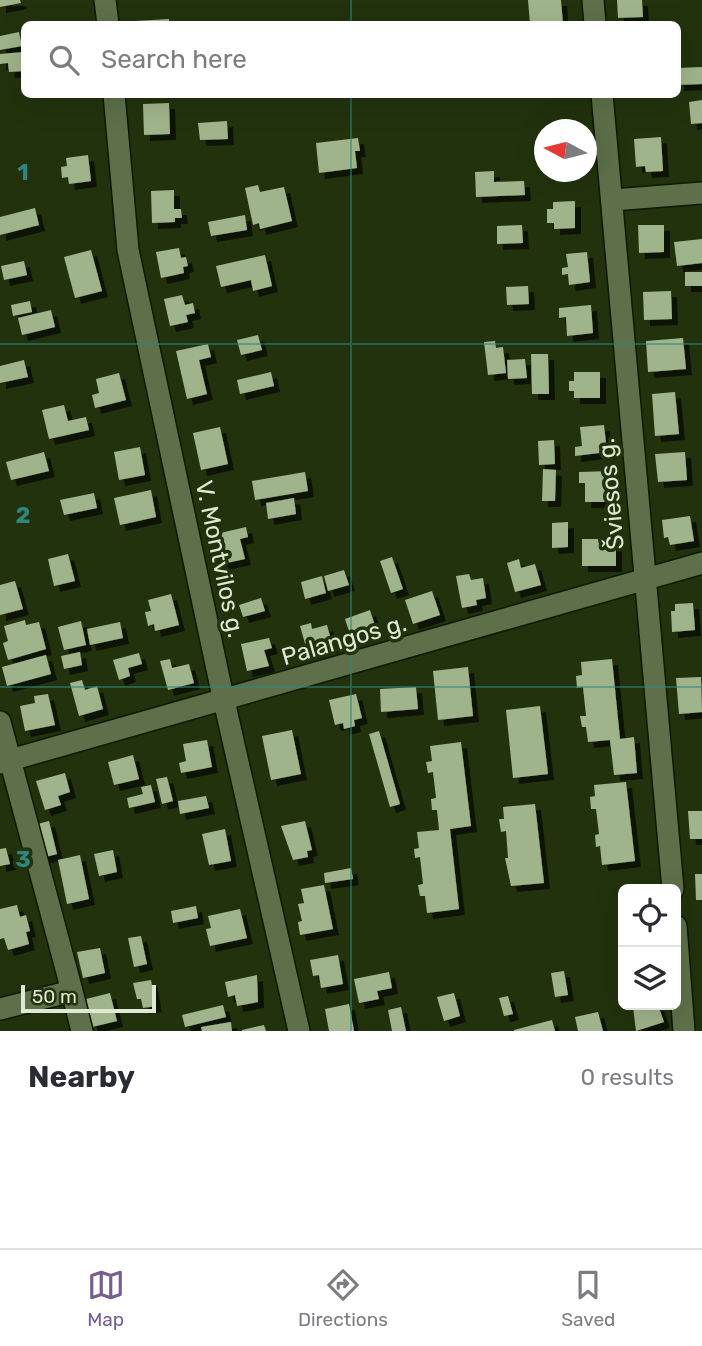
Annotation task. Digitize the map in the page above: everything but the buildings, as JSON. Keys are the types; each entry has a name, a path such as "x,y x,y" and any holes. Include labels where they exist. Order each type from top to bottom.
{"street":[{"path":"105,0 107,21"},
{"path":"593,0 595,21"},
{"name":"V. Montvilos g.","path":"114,98 128,250 299,1031"},
{"name":"Šviesos g.","path":"602,98 673,884"},
{"path":"613,200 702,193"},
{"name":"Palangos g.","path":"5,762 702,563"},
{"path":"0,722 5,762 82,1031"},
{"path":"678,947 684,1031"},
{"path":"0,1009 72,991"}]}
